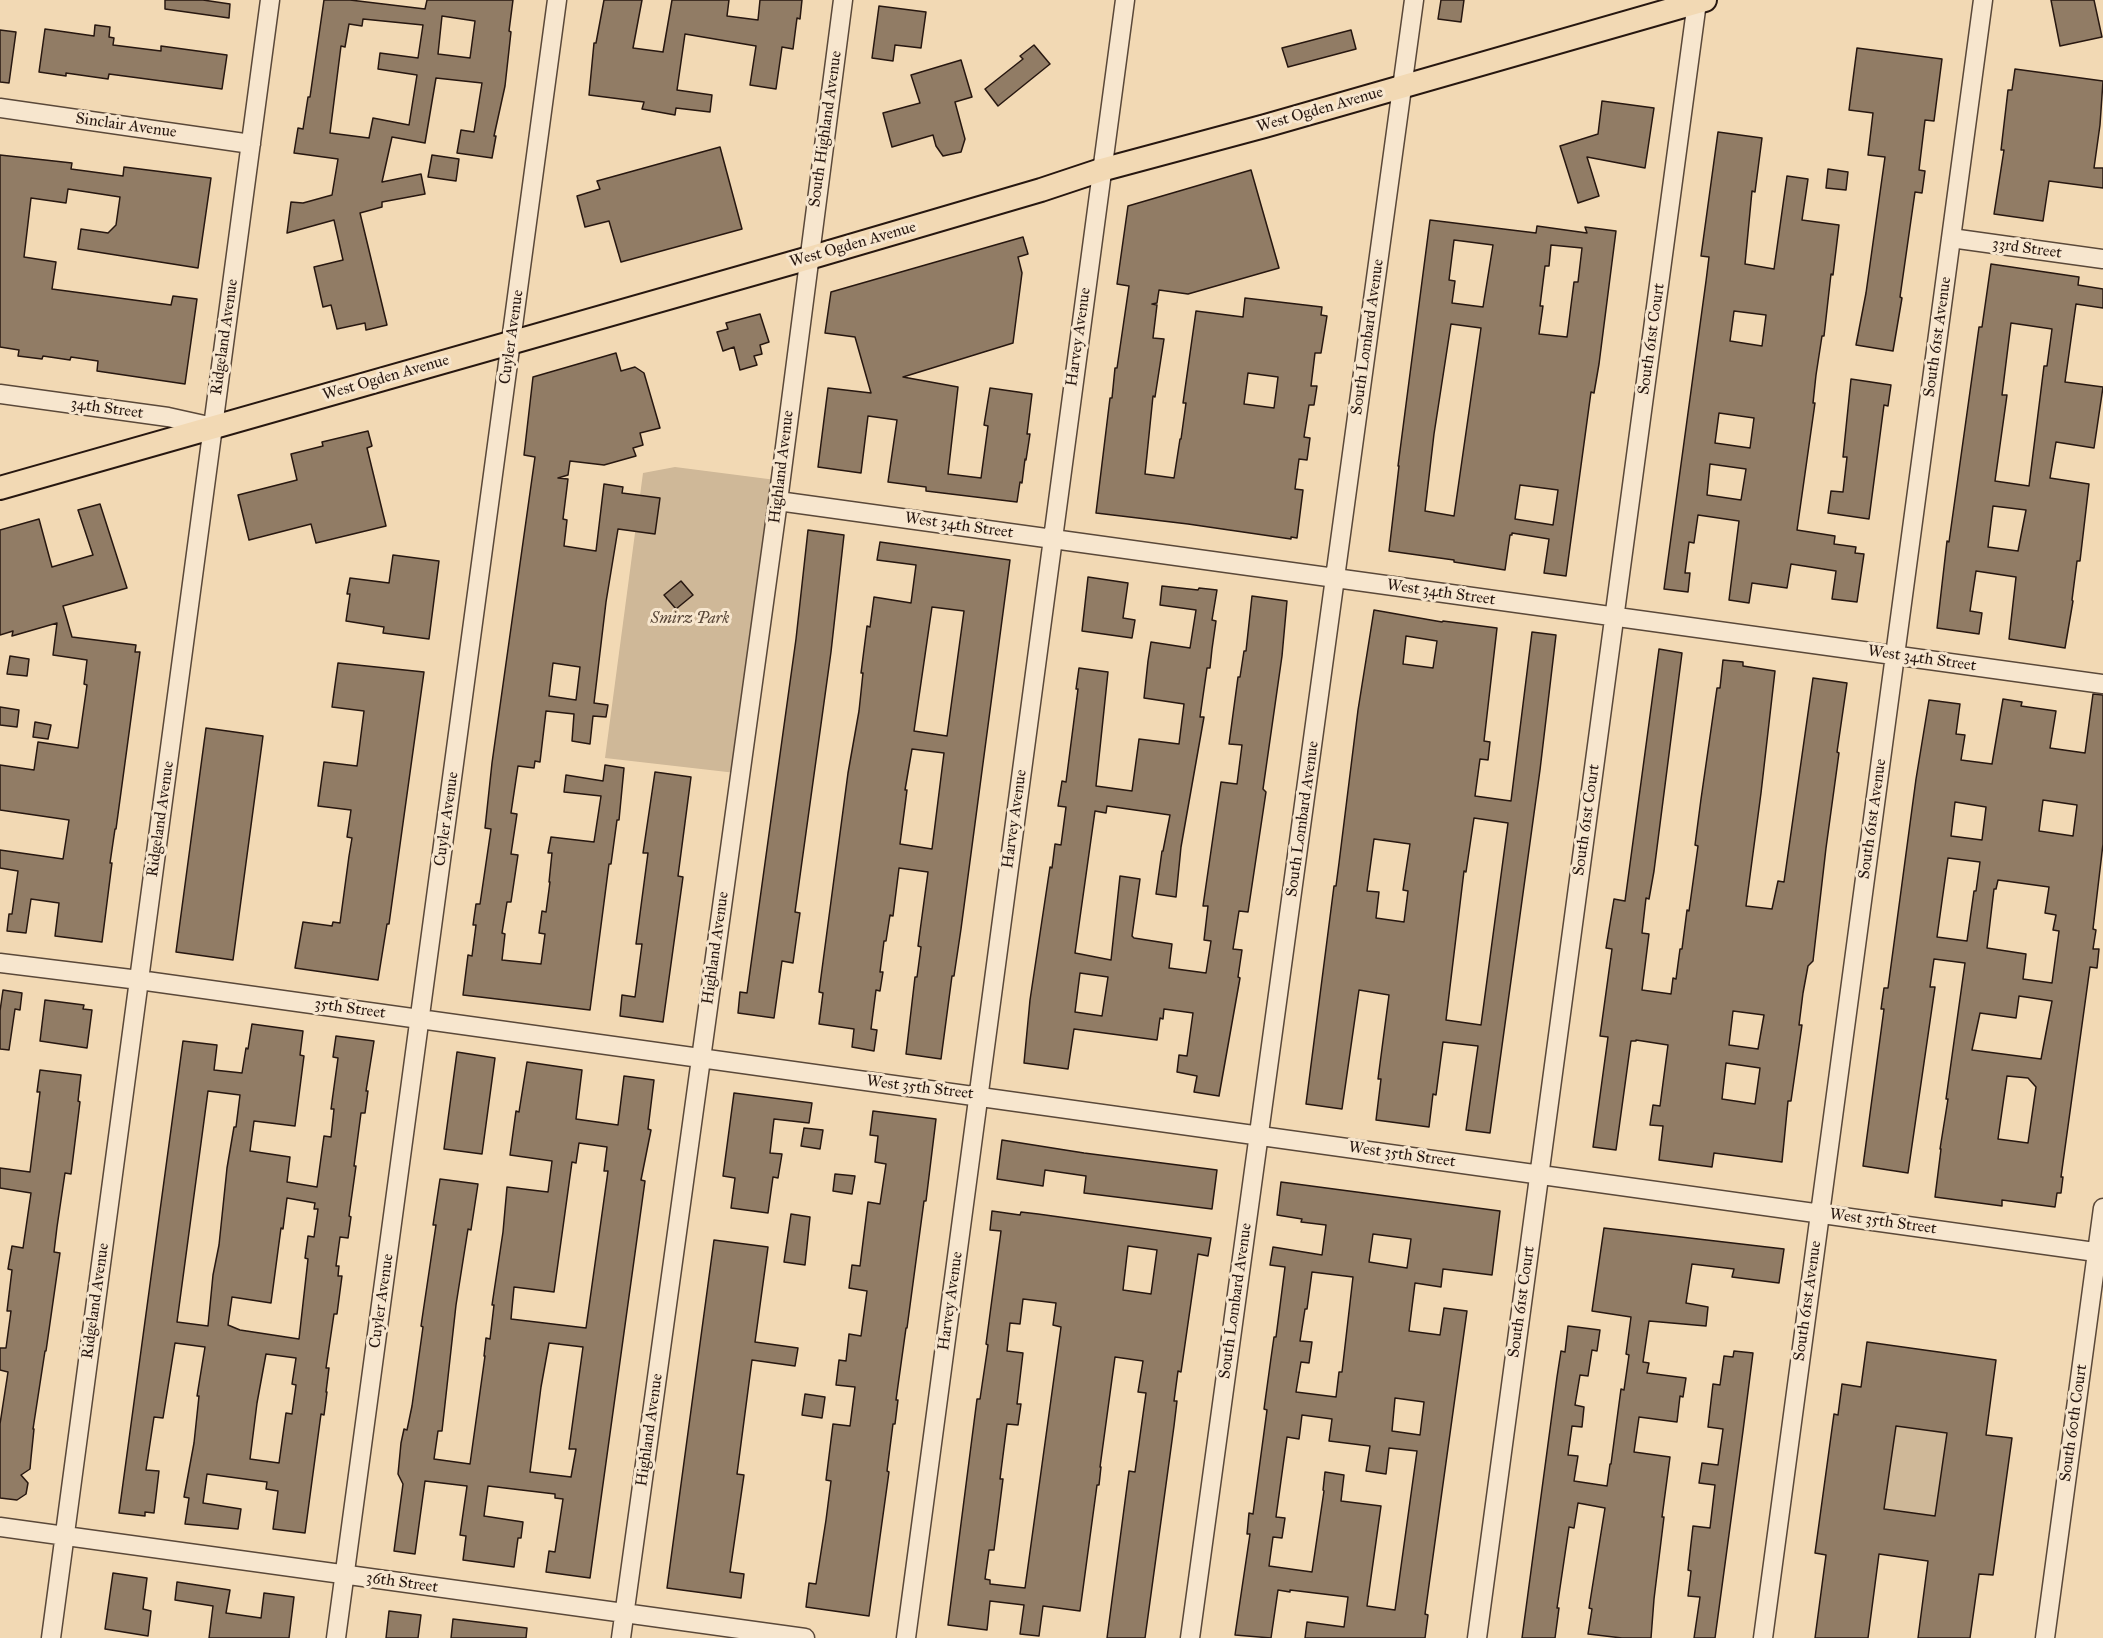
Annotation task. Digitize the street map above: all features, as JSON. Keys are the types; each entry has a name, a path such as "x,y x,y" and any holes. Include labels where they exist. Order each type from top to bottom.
{"main road":[{"name":"West Ogden Avenue","path":"0,488 809,258 1041,190 1101,170 1701,1"}],"street":[{"name":"Ridgeland Avenue","path":"51,1638 270,0"},
{"name":"Cuyler Avenue","path":"336,1638 557,0"},
{"name":"South Highland Avenue","path":"809,258 843,0"},
{"name":"Harvey Avenue","path":"906,1638 1125,0"},
{"name":"South Lombard Avenue","path":"1190,1638 1414,0"},
{"name":"South 61st Avenue","path":"1763,1638 1983,0"},
{"name":"South 61st Court","path":"1477,1638 1701,1"},
{"name":"Sinclair Avenue","path":"0,108 251,144"},
{"name":"33rd Street","path":"1951,238 2103,259"},
{"name":"Highland Avenue","path":"621,1638 778,501 809,258"},
{"name":"34th Street","path":"0,394 168,417 213,427"},
{"name":"West 34th Street","path":"778,501 2103,684"},
{"name":"35th Street","path":"0,963 140,980 700,1058"},
{"name":"West 35th Street","path":"700,1058 2100,1252"},
{"name":"South 60th Court","path":"2045,1638 2100,1252 2103,1208"},
{"name":"36th Street","path":"0,1527 805,1638"}],"green space":[{"name":"Smirz Park","path":"675,467 776,480 736,773 605,758 643,473"},
{"path":"1896,1426 1947,1433 1935,1516 1884,1509"}],"building":[{"path":"165,0 203,0 230,4 229,18 165,9"},
{"path":"324,0 350,0 425,9 427,0 513,0 505,86 494,136 496,136 492,158 457,153 461,130 474,132 482,83 436,78 425,143 392,137 382,182 421,174 425,194 382,202 382,207 360,213 387,325 366,330 365,323 337,329 331,305 323,307 314,267 343,260 334,220 287,233 291,202 303,203 332,195 338,159 294,153 298,128 303,129 308,97 310,97","holes":["442,16 475,21 470,58 438,54","363,19 423,25 418,58 380,53 378,69 417,75 409,125 373,118 369,138 330,133 341,46 345,47 349,24 362,26"]},
{"path":"604,0 642,0 633,48 663,52 672,0 729,0 727,16 758,20 760,0 802,0 793,49 782,47 776,89 750,85 756,46 685,34 677,90 712,95 710,112 676,108 675,115 642,109 644,102 589,95 594,43 596,43"},
{"path":"1441,0 1464,0 1461,22 1438,19"},
{"path":"2051,0 2094,0 2102,37 2060,46"},
{"path":"879,6 926,12 921,48 895,45 893,61 872,58"},
{"path":"95,25 110,27 109,37 114,38 113,45 161,51 161,46 227,55 222,89 109,74 108,79 39,72 45,29 94,36"},
{"path":"0,30 16,32 9,83 0,82"},
{"path":"1351,30 1356,49 1288,67 1282,48"},
{"path":"1034,45 1050,64 998,106 985,89 1023,59 1020,56"},
{"path":"1857,48 1942,59 1934,121 1925,120 1919,170 1925,171 1922,193 1915,192 1893,351 1856,345 1866,293 1885,157 1868,155 1873,113 1849,110"},
{"path":"961,60 972,97 955,102 965,139 961,152 943,156 936,146 933,135 892,147 883,113 920,103 911,75"},
{"path":"2015,69 2103,81 2094,168 2103,168 2103,188 2049,181 2043,221 1994,214 2004,150 2001,150 2008,90 2012,90"},
{"path":"1602,101 1654,108 1645,168 1587,157 1599,196 1578,203 1560,146 1598,134"},
{"path":"1718,132 1762,138 1755,192 1752,191 1745,264 1774,269 1787,176 1808,179 1802,220 1839,225 1824,336 1822,336 1816,375 1813,403 1815,403 1797,530 1835,536 1834,544 1856,547 1855,553 1864,554 1857,602 1832,599 1836,571 1791,564 1787,588 1752,583 1749,603 1729,600 1739,521 1698,515 1694,543 1689,542 1685,573 1690,573 1688,592 1664,589 1709,257 1701,256","holes":["1734,311 1766,315 1762,346 1730,341","1719,413 1754,418 1750,448 1715,443","1710,464 1746,469 1741,500 1707,495"]},
{"path":"720,147 742,229 621,262 609,221 585,227 577,196 600,189 597,181"},
{"path":"0,155 72,163 71,169 123,176 124,167 211,178 198,268 78,249 81,229 108,233 116,225 120,197 68,189 66,203 31,198 24,257 56,262 52,289 171,305 173,296 197,299 185,384 97,371 98,361 71,357 70,360 43,356 42,359 18,356 19,350 0,347"},
{"path":"432,155 459,159 456,181 428,177"},
{"path":"1828,169 1848,172 1846,190 1826,188"},
{"path":"1251,170 1279,268 1188,294 1159,290 1157,303 1152,304 1157,305 1153,338 1164,339 1155,397 1153,396 1145,474 1174,478 1186,403 1183,403 1196,311 1243,317 1245,298 1322,307 1321,315 1327,316 1321,353 1315,353 1311,386 1317,386 1314,405 1309,405 1304,437 1310,438 1307,460 1299,459 1295,489 1303,490 1297,538 1096,513 1110,398 1112,398 1129,286 1117,284 1128,206","holes":["1248,373 1278,377 1274,408 1244,404"]},
{"path":"1430,220 1536,233 1537,226 1587,233 1585,227 1616,231 1599,364 1594,393 1591,392 1566,576 1544,573 1549,539 1512,533 1505,570 1389,551","holes":["1454,240 1493,245 1483,307 1452,303 1455,281 1449,280","1551,245 1582,248 1578,282 1574,282 1567,337 1539,334 1545,266 1549,266","1451,324 1481,328 1454,516 1425,511","1520,485 1558,490 1553,525 1515,519"]},
{"path":"1023,237 1028,254 1018,257 1022,273 1013,343 903,377 958,387 948,474 981,478 988,426 984,425 990,388 1032,394 1027,434 1030,434 1017,502 926,491 926,487 888,482 897,420 868,416 861,473 818,467 828,388 871,393 855,337 825,333 831,292"},
{"path":"1991,264 2079,277 2078,285 2103,289 2103,308 2076,304 2065,382 2103,387 2094,448 2056,442 2050,478 2089,484 2080,561 2077,561 2065,648 2009,639 2016,577 1976,571 1970,611 1982,613 1979,634 1937,628 1947,541 1949,542 1979,327 1982,327","holes":["2011,323 2052,329 2047,366 2044,366 2029,486 1995,481 2007,395 2002,395","1993,506 2026,510 2018,551 1988,547"]},
{"path":"760,314 769,342 760,345 762,354 754,356 757,365 740,370 734,347 723,351 717,332 728,329 726,323"},
{"path":"616,353 621,371 635,367 644,373 660,428 640,433 643,445 633,448 636,456 604,465 570,461 568,475 558,478 568,479 563,519 567,520 564,546 596,551 604,484 623,487 622,493 660,498 655,534 618,529 606,602 594,703 608,705 606,717 593,716 590,744 572,741 574,714 546,711 540,762 535,761 534,768 518,766 511,813 517,814 511,854 518,855 511,902 507,902 502,933 505,934 502,960 541,964 545,934 539,933 542,911 546,912 550,882 552,853 548,853 551,837 594,842 601,796 564,792 566,775 603,781 605,765 624,768 619,820 617,820 611,864 609,864 590,1010 463,995 468,955 472,956 476,904 480,904 491,829 485,828 492,763 535,457 524,455 533,377","holes":["553,663 580,667 576,700 549,696"]},
{"path":"1851,379 1891,385 1888,406 1884,405 1869,519 1828,513 1831,491 1843,492 1847,457 1843,457"},
{"path":"368,431 372,446 367,448 386,526 316,543 311,524 249,540 238,495 297,480 291,454 323,446 322,442"},
{"path":"100,504 127,588 63,606 72,637 136,645 135,652 140,652 110,863 112,863 102,942 55,936 59,903 31,899 26,933 7,931 9,914 12,914 18,871 0,868 0,850 63,859 69,820 0,810 0,765 34,770 38,742 78,748 87,685 84,684 87,660 53,655 57,623 12,636 13,631 0,635 0,530 39,519 52,567 93,555 78,510"},
{"path":"808,530 844,535 831,652 795,912 800,913 793,963 782,961 774,1018 738,1013 740,992 747,993 796,639"},
{"path":"880,542 1010,560 961,929 941,1059 906,1054 921,947 918,946 928,872 899,868 893,916 890,915 886,941 884,941 880,991 876,990 871,1029 877,1030 874,1051 852,1047 854,1029 819,1024 823,993 819,992 848,773 859,711 867,626 870,627 874,597 911,603 916,565 877,560","holes":["932,607 964,611 947,736 914,731","912,749 944,753 932,849 900,844 907,790 905,790"]},
{"path":"393,555 439,561 429,639 383,633 384,627 346,621 350,578 389,583"},
{"path":"1088,577 1128,583 1123,618 1135,620 1132,638 1082,631"},
{"path":"681,581 693,595 676,609 664,595"},
{"path":"1162,586 1217,590 1212,620 1216,621 1210,668 1207,668 1200,717 1204,717 1181,847 1176,897 1156,894 1170,815 1107,806 1106,813 1095,811 1075,953 1111,960 1120,876 1140,879 1132,936 1172,944 1169,968 1206,973 1211,941 1204,940 1208,906 1203,906 1221,782 1237,784 1242,745 1229,744 1238,677 1240,677 1244,651 1246,651 1252,596 1287,601 1282,656 1263,789 1266,792 1248,912 1239,911 1233,949 1242,950 1238,977 1240,978 1219,1096 1194,1092 1197,1076 1177,1072 1179,1055 1187,1056 1193,1013 1164,1009 1163,1019 1160,1018 1157,1040 1074,1029 1068,1069 1024,1063 1030,1000 1050,867 1052,868 1055,844 1061,845 1066,807 1058,806 1062,781 1066,782 1079,668 1108,672 1096,786 1132,791 1139,739 1179,744 1184,704 1144,698 1148,661 1151,642 1190,648 1196,610 1160,605","holes":["1080,973 1108,977 1102,1016 1075,1012"]},
{"path":"1374,610 1442,622 1497,628 1484,741 1490,742 1488,760 1480,759 1475,796 1511,801 1532,632 1556,635 1540,770 1490,1133 1466,1130 1478,1046 1443,1042 1429,1127 1376,1120 1381,1079 1378,1079 1389,995 1359,990 1342,1109 1306,1104 1358,710","holes":["1406,636 1437,641 1433,668 1403,664","1474,818 1508,823 1481,1025 1446,1020 1464,871 1466,872","1374,839 1410,844 1403,890 1408,891 1404,922 1376,918 1379,892 1367,891"]},
{"path":"1659,649 1682,653 1654,871 1649,899 1646,898 1642,933 1649,934 1642,990 1671,994 1673,978 1676,979 1687,910 1689,911 1698,846 1695,845 1701,799 1723,660 1743,662 1743,666 1775,671 1746,906 1772,909 1778,881 1784,882 1813,678 1847,683 1813,961 1808,966 1803,993 1799,1025 1802,1025 1791,1101 1788,1101 1782,1162 1714,1153 1712,1167 1659,1160 1663,1126 1650,1125 1653,1105 1660,1106 1668,1045 1636,1040 1631,1041 1616,1150 1593,1147 1608,1037 1600,1036 1612,949 1606,948 1614,899 1625,901","holes":["1733,1011 1764,1015 1758,1049 1729,1045","1726,1063 1760,1068 1755,1104 1722,1099"]},
{"path":"10,656 29,659 27,676 7,674"},
{"path":"338,663 424,672 389,924 387,924 378,980 295,968 303,922 332,926 333,922 340,923 352,838 347,837 351,810 318,806 324,762 357,766 364,711 332,707"},
{"path":"2093,694 2103,695 2103,844 2093,929 2096,930 2093,949 2099,949 2097,968 2090,967 2061,1177 2063,1177 2061,1193 2057,1193 2055,1207 2002,1200 2002,1206 1935,1197 1965,963 1934,959 1930,987 1935,987 1908,1173 1863,1166 1884,1009 1881,1009 1884,988 1888,988 1929,700 1960,704 1956,734 1965,735 1961,760 1992,764 2003,699 2022,702 2021,706 2056,711 2050,748 2085,753","holes":["2043,800 2077,805 2073,836 2039,831","1955,802 1986,807 1982,840 1951,836","1948,858 1980,862 1967,941 1937,937","1998,880 2049,887 2045,913 2056,915 2053,930 2059,931 2052,983 2023,979 2026,954 1987,948 1994,889 1996,889","2019,996 2052,1001 2041,1059 1972,1050 1980,1013 2016,1018","2007,1076 2028,1078 2036,1087 2028,1143 1998,1139"]},
{"path":"0,707 19,710 17,727 0,725"},
{"path":"35,722 51,725 48,739 33,737"},
{"path":"206,728 263,736 233,960 176,952"},
{"path":"655,772 691,777 678,876 683,877 663,1022 620,1016 622,995 635,997 642,944 636,944 648,853 643,853"},
{"path":"3,990 22,993 20,1010 15,1009 9,1050 0,1049 0,1011"},
{"path":"45,1000 84,1005 83,1009 92,1010 87,1048 40,1041"},
{"path":"252,1024 303,1031 300,1055 304,1056 295,1126 254,1121 250,1151 290,1157 287,1182 317,1187 324,1136 331,1137 334,1109 331,1109 338,1058 333,1057 336,1036 374,1041 365,1113 361,1113 354,1166 356,1166 348,1238 340,1237 336,1266 339,1266 338,1276 342,1276 326,1368 329,1368 327,1392 324,1415 321,1414 305,1533 273,1529 278,1491 266,1489 267,1482 207,1474 203,1503 241,1509 238,1529 185,1524 189,1498 184,1497 194,1443 199,1396 197,1396 205,1347 175,1343 163,1418 154,1417 146,1470 159,1471 154,1513 145,1512 145,1516 119,1513 183,1041 217,1045 214,1070 242,1073 246,1048 248,1049","holes":["208,1091 240,1095 227,1168 208,1326 177,1322","287,1198 315,1203 314,1209 318,1209 314,1237 308,1236 305,1258 308,1259 299,1339 240,1330 228,1325 232,1297 271,1303 281,1228 283,1229","266,1354 296,1358 292,1384 296,1385 292,1414 286,1413 279,1463 250,1459"]},
{"path":"457,1052 495,1058 482,1154 444,1149"},
{"path":"527,1062 582,1070 576,1119 618,1125 624,1076 654,1080 648,1129 651,1130 641,1180 645,1181 590,1578 546,1572 549,1551 555,1552 563,1499 555,1498 555,1494 488,1486 484,1516 523,1522 514,1567 463,1560 466,1536 460,1535 467,1486 425,1481 415,1554 394,1551 403,1484 398,1474 401,1443 404,1429 407,1430 412,1406 440,1179 478,1184 456,1305 442,1431 438,1431 434,1459 470,1464 486,1338 490,1339 507,1187 548,1192 552,1161 510,1155 516,1111 519,1112","holes":["579,1143 607,1147 604,1171 608,1171 586,1328 511,1319 514,1287 554,1292 572,1162 576,1163","549,1343 583,1347 569,1449 576,1449 571,1477 530,1472"]},
{"path":"40,1070 81,1075 78,1101 80,1102 71,1174 65,1173 57,1227 54,1252 60,1253 33,1429 30,1469 21,1475 28,1483 26,1494 17,1500 0,1498 0,1424 8,1372 0,1370 0,1348 6,1348 11,1311 7,1311 12,1270 8,1269 12,1246 23,1248 31,1193 0,1188 0,1168 30,1172 40,1092 37,1092"},
{"path":"734,1093 812,1103 809,1123 774,1119 770,1153 782,1154 778,1178 773,1177 768,1213 731,1208 735,1178 723,1176"},
{"path":"873,1111 936,1119 896,1400 898,1400 869,1616 806,1607 809,1583 816,1584 826,1520 831,1481 826,1480 833,1424 850,1426 855,1387 836,1385 839,1360 846,1361 849,1334 861,1336 867,1291 849,1288 852,1265 860,1266 868,1202 880,1204 886,1164 875,1162 878,1136 870,1135"},
{"path":"804,1128 823,1130 820,1149 801,1146"},
{"path":"1002,1140 1217,1170 1212,1209 1084,1193 1086,1176 1045,1170 1043,1186 997,1179"},
{"path":"835,1174 855,1176 852,1194 833,1191"},
{"path":"1281,1182 1500,1211 1492,1275 1443,1269 1441,1287 1415,1283 1409,1331 1440,1335 1444,1308 1467,1311 1425,1614 1428,1615 1425,1638 1305,1638 1307,1622 1344,1627 1348,1597 1290,1590 1290,1592 1278,1590 1271,1638 1235,1635 1250,1534 1247,1534 1249,1513 1253,1514 1267,1410 1264,1409 1285,1267 1270,1265 1273,1247 1322,1255 1326,1225 1301,1222 1302,1219 1277,1215","holes":["1373,1234 1411,1239 1407,1268 1369,1262","1312,1272 1353,1277 1342,1372 1339,1372 1336,1397 1296,1392 1301,1362 1309,1363 1312,1342 1300,1341 1305,1309 1307,1309","1395,1398 1424,1402 1420,1435 1392,1431","1302,1415 1332,1419 1329,1441 1370,1446 1366,1471 1386,1474 1389,1448 1417,1451 1395,1610 1367,1606 1381,1506 1341,1501 1344,1475 1325,1472 1312,1572 1269,1566 1273,1537 1282,1538 1285,1518 1276,1517 1287,1437 1299,1439"]},
{"path":"992,1211 1020,1215 1021,1212 1211,1238 1208,1256 1198,1254 1181,1372 1178,1371 1174,1401 1177,1401 1174,1426 1145,1638 1107,1638 1129,1471 1135,1472 1146,1393 1138,1392 1143,1361 1115,1357 1080,1611 1043,1606 1039,1636 1020,1634 1024,1605 990,1601 987,1630 948,1625 977,1399 980,1399 988,1345 986,1344 1001,1231 990,1230","holes":["1128,1246 1157,1250 1151,1294 1123,1290","1023,1299 1056,1303 1053,1325 1061,1327 1025,1588 990,1584 990,1580 985,1579 989,1550 994,1550 1007,1424 1018,1425 1021,1404 1017,1404 1023,1353 1007,1351 1010,1323 1020,1324"]},
{"path":"791,1214 810,1217 805,1265 784,1262"},
{"path":"1604,1228 1784,1249 1779,1283 1732,1277 1734,1269 1692,1264 1686,1303 1708,1307 1706,1326 1649,1321 1643,1362 1649,1363 1647,1373 1686,1378 1683,1397 1680,1396 1677,1422 1639,1417 1634,1452 1670,1457 1651,1638 1622,1638 1588,1634 1592,1609 1589,1608 1605,1508 1578,1503 1574,1528 1569,1527 1555,1638 1522,1638 1557,1377 1561,1351 1565,1352 1568,1326 1600,1330 1597,1351 1592,1350 1588,1376 1580,1375 1575,1405 1584,1407 1582,1427 1572,1426 1568,1455 1578,1456 1574,1481 1607,1486 1621,1389 1624,1390 1629,1355 1626,1354 1631,1317 1592,1311"},
{"path":"714,1240 768,1247 755,1342 798,1348 795,1366 752,1360 737,1474 744,1475 730,1572 744,1574 741,1598 667,1588"},
{"path":"1867,1342 1996,1360 1986,1435 2012,1438 1993,1575 1979,1574 1970,1638 1918,1638 1928,1561 1879,1554 1868,1638 1815,1638 1826,1555 1815,1553 1834,1414 1838,1415 1842,1384 1861,1387","holes":["1896,1426 1947,1433 1935,1516 1884,1509"]},
{"path":"1734,1351 1753,1353 1715,1638 1694,1638 1700,1597 1688,1596 1691,1571 1688,1570 1693,1526 1710,1528 1715,1485 1699,1483 1702,1463 1718,1465 1723,1429 1708,1427 1713,1384 1720,1385 1724,1356 1733,1357"},
{"path":"805,1394 825,1397 822,1418 802,1415"},
{"path":"113,1573 147,1578 143,1609 151,1611 148,1636 105,1629"},
{"path":"177,1582 230,1590 226,1613 261,1618 264,1593 294,1597 289,1638 209,1638 213,1606 175,1600"},
{"path":"389,1611 421,1615 418,1638 386,1638"},
{"path":"453,1619 527,1628 526,1638 451,1638"}]}
